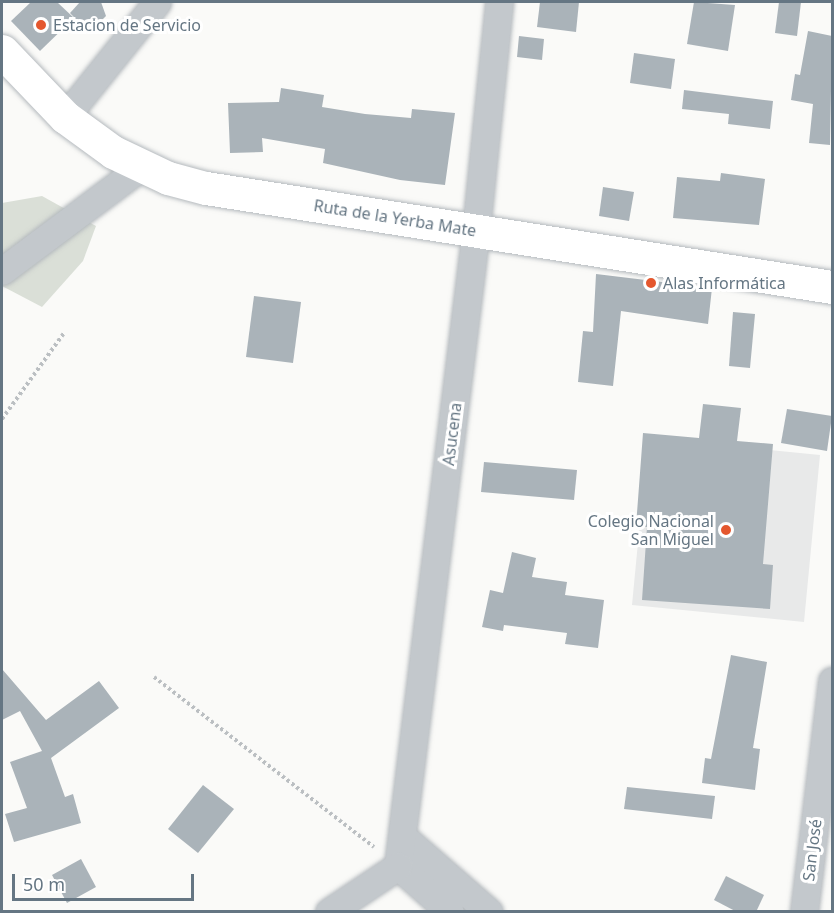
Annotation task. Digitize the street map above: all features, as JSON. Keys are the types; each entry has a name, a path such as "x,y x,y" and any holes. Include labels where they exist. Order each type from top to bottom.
{"main road":[{"name":"Ruta de la Yerba Mate","path":"2,51 65,117 141,167 206,188 832,287"}],"street":[{"path":"65,117 157,2"},
{"name":"Asucena","path":"398,866 476,230 499,2"},
{"path":"2,271 141,167"},
{"name":"San José","path":"804,912 827,780 832,681"},
{"path":"403,837 489,912"},
{"path":"329,912 398,866 450,912"}],"path":[{"path":"2,419 64,333"},
{"path":"154,677 398,866"}],"shaded area":[{"path":"42,196 96,226 83,261 42,307 2,286 2,203"},
{"name":"Colegio Nacional San Miguel","path":"648,438 820,455 804,622 632,605"}],"building":[{"path":"31,2 57,2 74,18 40,51 11,21"},
{"path":"80,2 101,2 106,16 89,33 70,13"},
{"path":"540,2 579,2 576,32 537,27"},
{"path":"694,2 735,5 728,51 687,44"},
{"path":"779,2 801,2 797,36 775,33"},
{"path":"808,31 832,36 830,145 809,143 813,104 791,100 795,74 800,75"},
{"path":"519,36 544,39 542,60 517,57"},
{"path":"634,53 675,59 671,89 630,83"},
{"path":"281,88 324,95 322,107 365,114 411,118 412,109 455,113 445,185 400,180 323,163 325,149 262,138 263,152 230,153 228,103 279,102"},
{"path":"684,90 773,101 770,129 728,124 729,114 682,109"},
{"path":"721,173 765,179 759,225 673,218 677,177 720,181"},
{"path":"603,187 634,192 629,221 599,216"},
{"path":"596,274 712,288 708,324 621,311 613,386 578,382 583,331 593,332"},
{"path":"254,296 301,302 293,363 246,357"},
{"path":"733,312 755,314 750,368 729,366"},
{"name":"Colegio Nacional San Miguel","path":"703,404 741,408 737,441 773,444 763,564 773,565 770,609 642,600 647,527 636,526 643,433 699,438"},
{"path":"787,409 832,416 827,451 781,443"},
{"path":"484,462 577,470 574,500 481,492"},
{"path":"512,552 536,558 532,577 567,582 565,595 604,600 598,648 565,644 567,633 504,625 503,631 482,627 490,590 503,593"},
{"path":"731,655 767,662 753,748 760,749 755,790 702,783 705,758 711,759"},
{"path":"2,669 46,720 99,681 119,708 51,758 65,797 73,794 81,823 14,842 5,814 27,808 10,762 42,751 20,711 2,720"},
{"path":"203,785 234,809 198,853 168,829"},
{"path":"627,787 715,796 712,819 624,809"},
{"path":"81,859 96,887 67,903 52,875"},
{"path":"726,876 764,895 756,912 737,912 714,900"}],"place":[{"name":"Estacion de Servicio","path":"41,25"},
{"name":"Alas Informática","path":"651,283"},
{"name":"Colegio Nacional San Miguel","path":"726,530"}]}
